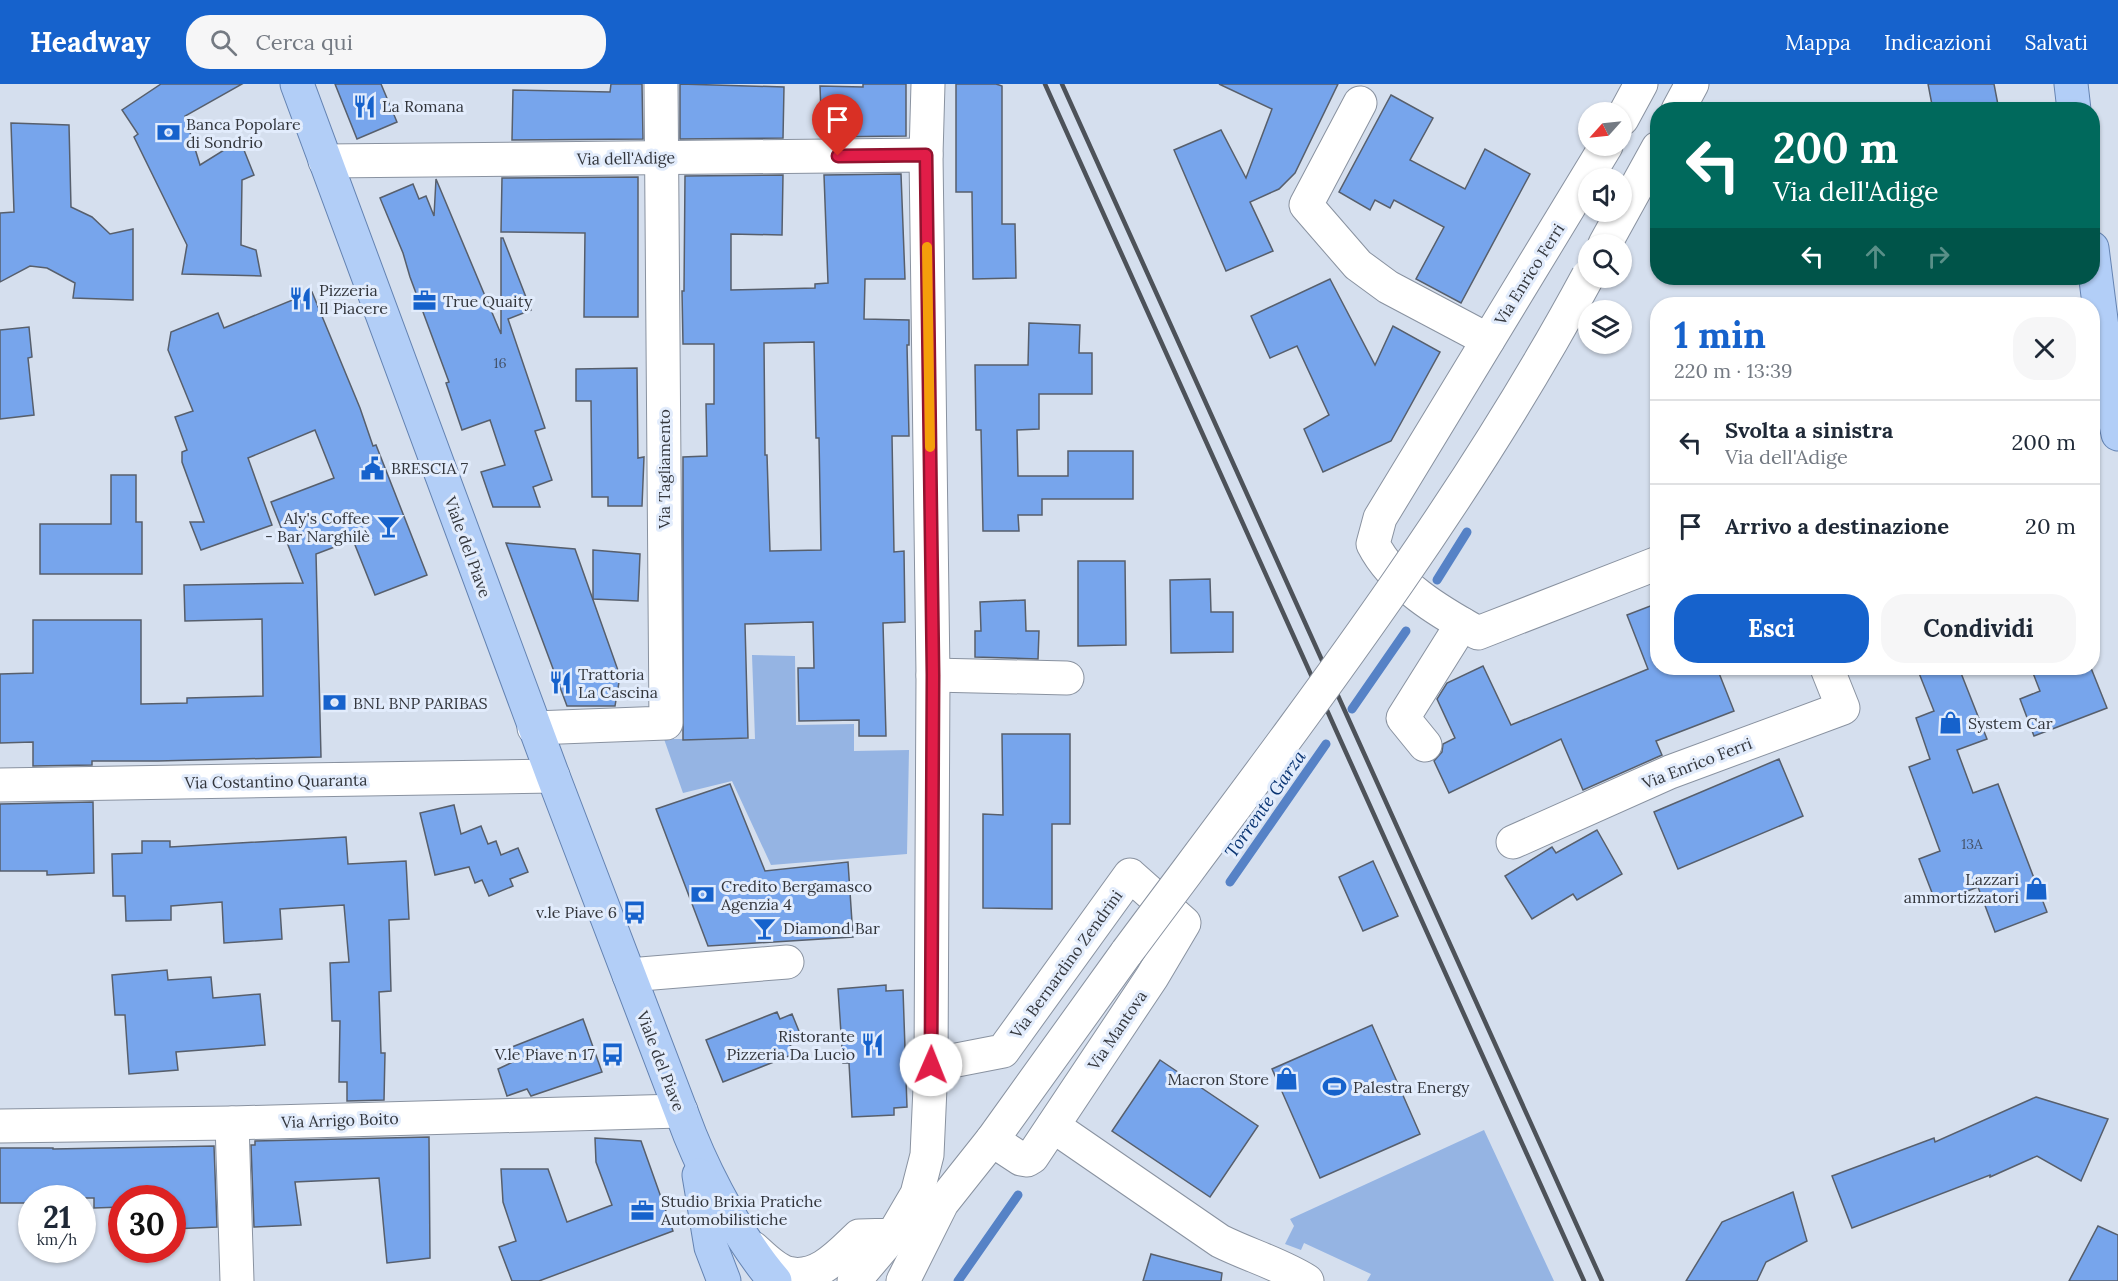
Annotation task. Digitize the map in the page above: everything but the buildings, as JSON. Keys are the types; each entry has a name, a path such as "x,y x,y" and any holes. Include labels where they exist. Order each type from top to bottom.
{"main road":[{"name":"Viale del Piave","path":"297,84 534,728 694,1146 747,1243 760,1264 775,1281"},
{"path":"2071,84 2073,102"},
{"path":"2100,330 2107,401 2118,434"},
{"name":"Viale del Piave","path":"694,1146 711,1247 724,1281"}],"street":[{"name":"Via Tagliamento","path":"534,728 666,723 660,84"},
{"path":"854,1281 892,1235 917,1194 927,1155 931,1065 933,675 926,155 928,84"},
{"path":"1631,102 1641,84"},
{"path":"1682,102 1692,84"},
{"name":"Via Enrico Ferri","path":"1360,103 1306,205 1358,265 1388,287 1488,340"},
{"name":"Via dell'Adige","path":"325,161 926,155"},
{"name":"Via Enrico Ferri","path":"1600,156 1380,518 1373,544 1380,557 1412,590 1478,633 1650,566"},
{"path":"1610,234 1650,162"},
{"path":"903,1281 942,1203 993,1140 1127,952 1324,687 1450,504 1561,326 1582,288"},
{"path":"1425,745 1403,718 1453,618"},
{"path":"933,675 1067,678"},
{"name":"Via Enrico Ferri","path":"1513,842 1670,772 1843,708 1830,675"},
{"name":"Via Costantino Quaranta","path":"0,785 553,776"},
{"name":"Via Bernardino Zendrini","path":"931,1065 1003,1052 1130,874"},
{"name":"Via Mantova","path":"993,1140 1021,1159 1032,1158 1152,977 1184,923 1130,874"},
{"path":"629,975 787,962"},
{"name":"Via Arrigo Boito","path":"0,1126 232,1123 681,1111"},
{"path":"232,1123 237,1281"},
{"path":"1053,1126 1220,1241 1294,1273 1306,1281"},
{"path":"747,1243 788,1274 803,1274 823,1269 860,1236 892,1235 942,1203"}],"shaded area":[{"path":"752,655 795,656 796,725 854,724 854,751 909,750 907,854 771,865 732,781 683,793 664,739 755,739"},
{"path":"1484,1130 1554,1281 1367,1281 1371,1274 1304,1243 1301,1250 1285,1244 1294,1226 1290,1219"}],"waterway":[{"name":"Torrente Garza","path":"1437,580 1467,532"},
{"name":"Torrente Garza","path":"1352,709 1406,631"},
{"name":"Torrente Garza","path":"1230,882 1326,744"},
{"name":"Torrente Garza","path":"958,1281 1018,1195"}],"railway":[{"path":"1045,84 1584,1281"},
{"path":"1062,84 1602,1281"}],"slow traffic":[{"path":"927,247 930,447"}],"place":[{"name":"La Romana","path":"364,106"},
{"name":"Banca Popolare di Sondrio","path":"168,133"},
{"name":"Pizzeria Il Piacere","path":"301,299"},
{"name":"True Quaity","path":"425,301"},
{"name":"BRESCIA 7","path":"373,468"},
{"name":"Aly's Coffee - Bar Narghilè","path":"388,527"},
{"name":"Trattoria La Cascina","path":"560,683"},
{"name":"BNL BNP PARIBAS","path":"335,703"},
{"name":"System Car","path":"1950,723"},
{"name":"Lazzari ammortizzatori","path":"2037,888"},
{"name":"Credito Bergamasco Agenzia 4","path":"703,895"},
{"name":"v.le Piave 6","path":"635,912"},
{"name":"Diamond Bar","path":"765,928"},
{"name":"Ristorante Pizzeria Da Lucio","path":"873,1045"},
{"name":"V.le Piave n 17","path":"613,1054"},
{"name":"Macron Store","path":"1287,1079"},
{"name":"Palestra Energy","path":"1335,1087"},
{"name":"Studio Brixia Pratiche Automobilistiche","path":"643,1210"}],"route":[{"path":"838,156 926,155 933,675 931,1065"}]}
